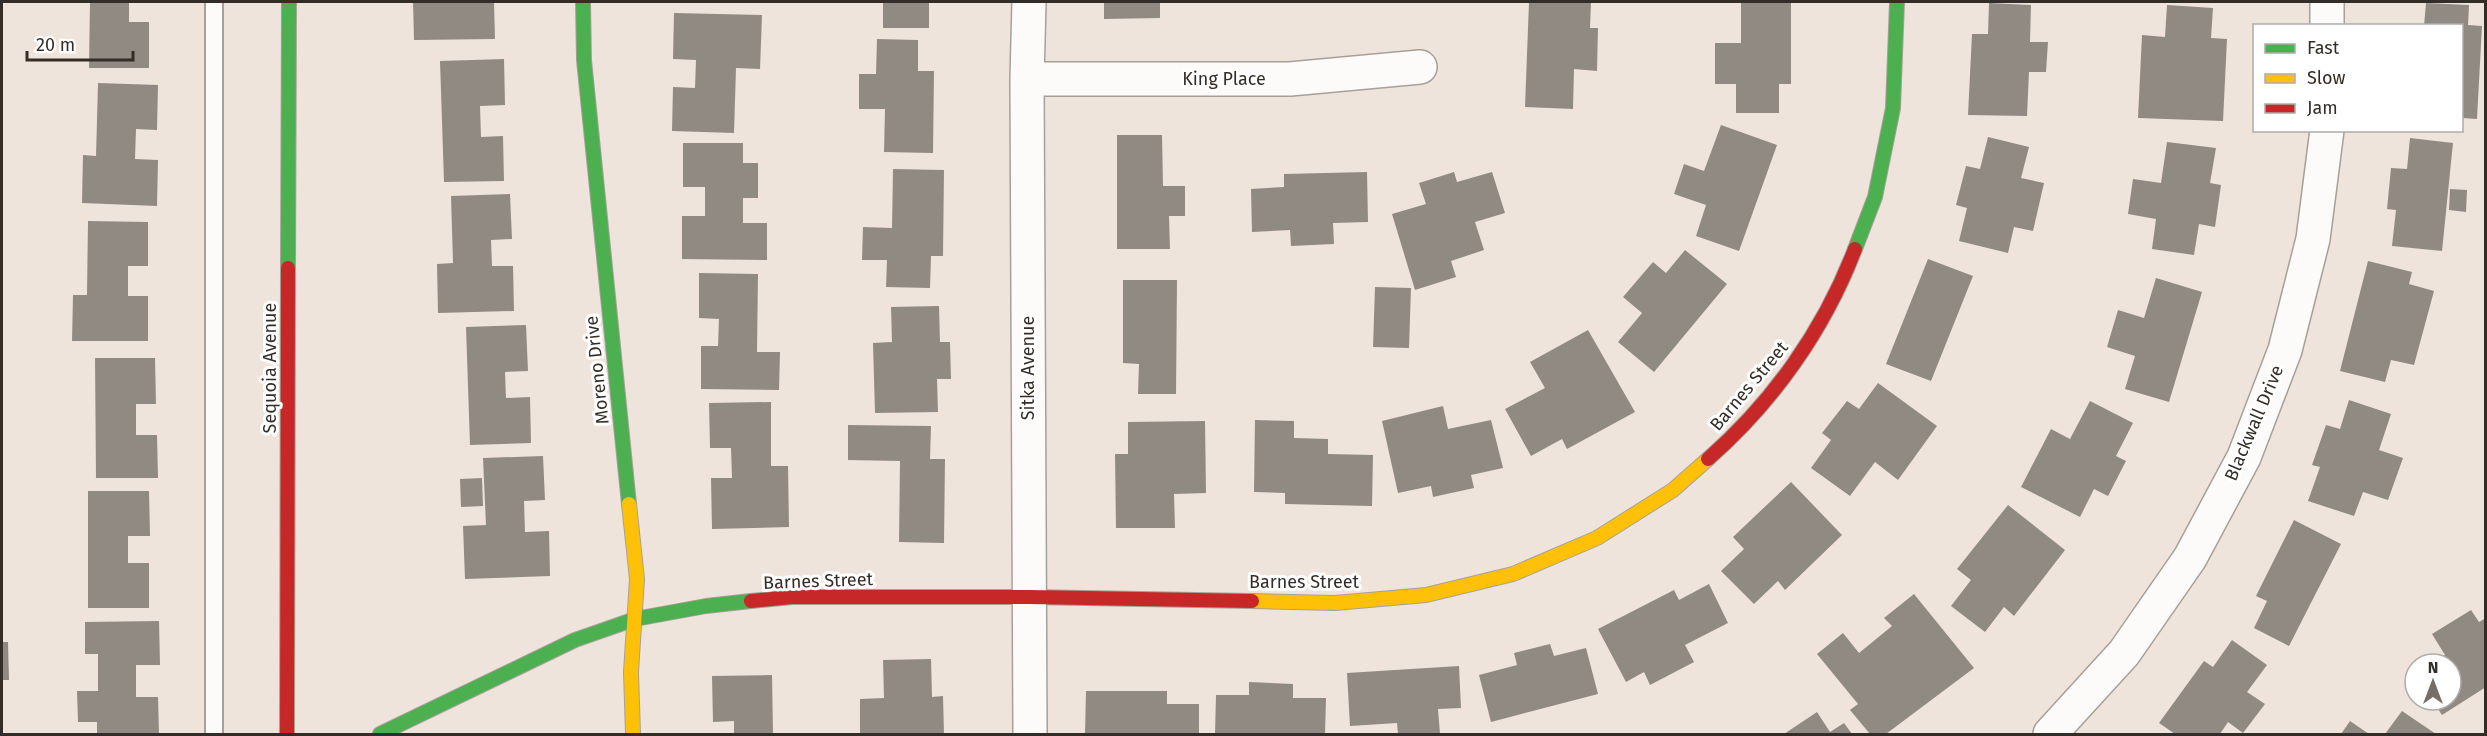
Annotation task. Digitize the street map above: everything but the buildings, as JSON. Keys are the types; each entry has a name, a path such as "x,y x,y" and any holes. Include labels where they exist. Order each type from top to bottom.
{"street":[{"name":"Sequoia Avenue","path":"286,735 289,2"},
{"name":"Moreno Drive","path":"583,2 587,95 638,579 631,672 633,735"},
{"name":"Sitka Avenue","path":"1029,2 1027,79 1030,735"},
{"name":"Barnes Street","path":"380,735 574,640 634,619 706,606 792,597 1029,597 1335,603 1426,595 1524,569 1597,538 1673,490 1741,430 1791,369 1843,281 1875,197 1893,108 1896,2"},
{"path":"2327,2 2327,24"},
{"name":"King Place","path":"1027,79 1290,79 1420,67"},
{"name":"Blackwall Drive","path":"2050,735 2131,643 2190,558 2244,457 2285,350 2313,238 2327,132"}],"lane":[{"path":"214,2 214,735"}],"traffic: fast":[{"path":"288,268 289,2"},
{"path":"583,2 584,60 629,504"},
{"path":"1855,249 1875,197 1893,108 1897,2"},
{"path":"380,734 575,640 635,619 706,606 751,601"}],"traffic: slow":[{"path":"1252,601 1335,603 1426,595 1513,574 1597,538 1673,490 1708,459"},
{"path":"629,504 637,579 631,672 633,734"}],"traffic: jam":[{"path":"1708,459 1754,414 1794,363 1828,308 1855,249"},
{"path":"287,734 288,268"},
{"path":"751,601 792,597 1029,597 1252,601"}]}
